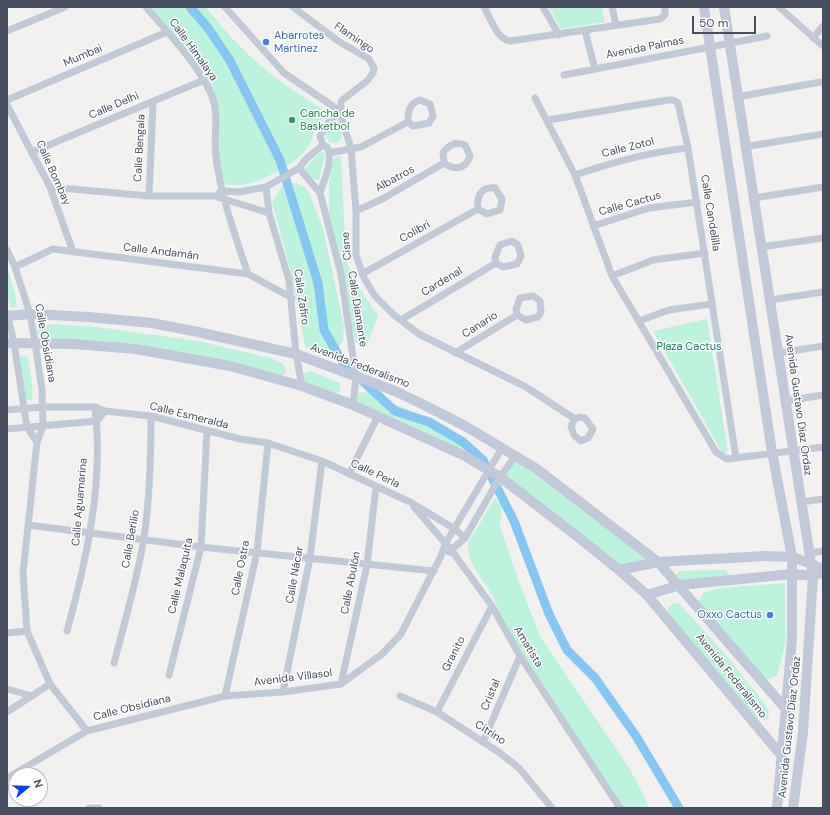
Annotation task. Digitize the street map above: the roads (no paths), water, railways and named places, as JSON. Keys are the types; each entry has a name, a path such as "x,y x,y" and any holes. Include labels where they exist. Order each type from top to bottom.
{"street":[{"path":"7,31 66,7"},
{"name":"Calle Himalaya","path":"146,7 204,80 214,104 216,156 223,200 248,274"},
{"path":"225,7 284,73 340,111 327,124 320,136 323,145 327,147 329,154 329,163 320,193"},
{"name":"Flamingo","path":"293,7 338,42 368,59 374,68 373,73 367,80 341,102 340,111"},
{"path":"484,7 500,35 505,40 510,41 660,19 665,15 665,7"},
{"path":"544,7 559,35"},
{"path":"612,7 616,26"},
{"name":"Avenida Gustavo Díaz Ordaz","path":"704,7 772,452 792,557 792,639 780,755 777,808"},
{"name":"Avenida Gustavo Díaz Ordaz","path":"724,7 736,97 779,353 801,502 812,564 820,573 803,732 793,808"},
{"path":"779,7 823,46"},
{"path":"813,38 823,26"},
{"path":"585,31 595,69"},
{"name":"Mumbai","path":"7,100 167,32"},
{"name":"Avenida Palmas","path":"564,75 767,36"},
{"name":"Calle Delhi","path":"32,152 204,80"},
{"path":"736,97 821,82"},
{"path":"535,98 548,120 575,175 612,276 716,452 723,458 736,458 772,452 823,447"},
{"name":"Calle Candelilla","path":"548,120 673,100 679,105 697,202 711,304 736,458"},
{"name":"Calle Bengala","path":"149,196 153,102"},
{"name":"Calle Bombay","path":"7,106 50,187 73,252"},
{"name":"Cisne","path":"340,111 351,148 356,211 356,255 362,274 375,296 419,334 526,387 575,419"},
{"path":"329,154 361,147 371,143 408,122"},
{"path":"744,146 823,134"},
{"path":"214,196 222,191 240,192 266,187 299,168 307,158 323,145"},
{"name":"Calle Zotol","path":"575,175 629,158 659,151 688,148"},
{"name":"Albatros","path":"356,211 384,198 444,163"},
{"name":"Calle Diamante","path":"299,168 320,193 341,274 356,378 353,405"},
{"path":"50,187 149,196 214,196 269,213"},
{"name":"Calle Zafiro","path":"266,187 269,213 289,280 292,298 296,354 302,386"},
{"path":"754,198 823,187"},
{"name":"Calle Cactus","path":"593,226 649,208 697,202"},
{"name":"Colibri","path":"362,274 478,209"},
{"path":"761,247 823,238"},
{"name":"Calle Andamán","path":"14,267 54,249 248,274"},
{"name":"Calle Obsidiana","path":"7,251 30,314 42,390 43,426 37,442 23,573 28,631 50,684 87,731 225,696"},
{"path":"612,276 654,260 705,253"},
{"name":"Cardenal","path":"401,320 496,263"},
{"path":"248,274 292,298"},
{"path":"770,300 823,292"},
{"path":"639,321 669,310 711,304"},
{"name":"Avenida Federalismo","path":"7,315 30,314 89,317 152,323 296,354 356,378 394,391 418,402 467,427 516,456 584,504 658,562 680,585 785,708"},
{"path":"7,315 27,427 37,442"},
{"name":"Canario","path":"455,353 516,315"},
{"name":"Avenida Federalismo","path":"11,343 35,342 136,349 230,366 302,386 353,405 429,438 489,470 620,570 647,595 780,755"},
{"path":"779,353 823,346"},
{"path":"786,401 823,395"},
{"name":"Calle Esmeralda","path":"7,410 42,407 95,407 105,411 151,416 240,439 268,443"},
{"name":"Calle Aguamarina","path":"67,630 91,533 96,471 97,422 95,407"},
{"path":"7,429 97,422 105,411"},
{"name":"Calle Berilio","path":"114,663 134,586 144,539 151,472 151,416"},
{"path":"349,474 378,416"},
{"name":"Calle Malaquita","path":"169,675 201,547 207,431"},
{"name":"Calle Perla","path":"268,443 322,461 410,502 455,529 465,538"},
{"name":"Calle Ostra","path":"225,696 257,552 268,443"},
{"name":"Avenida Villasol","path":"225,696 284,692 341,684 382,654 401,634 434,571 445,544 502,448"},
{"path":"441,556 452,551 465,538 500,477 516,456"},
{"name":"Calle Nácar","path":"284,692 310,558 322,461"},
{"name":"Calle Abulón","path":"341,684 367,565 376,486"},
{"path":"801,502 823,499"},
{"name":"Amatista","path":"410,502 452,551 492,606 520,656 620,808"},
{"path":"28,525 201,547 434,571"},
{"path":"811,553 823,551"},
{"path":"620,570 658,562 765,556 792,557 812,564"},
{"path":"647,595 680,585 792,574 820,573"},
{"name":"Granito","path":"437,712 492,606"},
{"path":"7,632 28,631"},
{"name":"Cristal","path":"483,742 520,656"},
{"path":"7,712 50,684"},
{"path":"7,689 32,696"},
{"name":"Citrino","path":"400,696 437,712 519,768 552,808"},
{"path":"7,778 87,731"},
{"path":"89,808 98,808"}],"waterway":[{"path":"190,7 208,28 229,59 280,160 318,283 324,330 343,363 395,411 429,422 463,442 483,460 514,521 549,614 567,650 595,678 636,736 679,808"}],"place":[{"name":"Abarrotes Martinez","path":"266,42"},
{"name":"Cancha de Basketbol","path":"292,120"},
{"name":"Oxxo Cactus","path":"770,615"}],"park label":[{"name":"Plaza Cactus","path":"689,347"}]}
